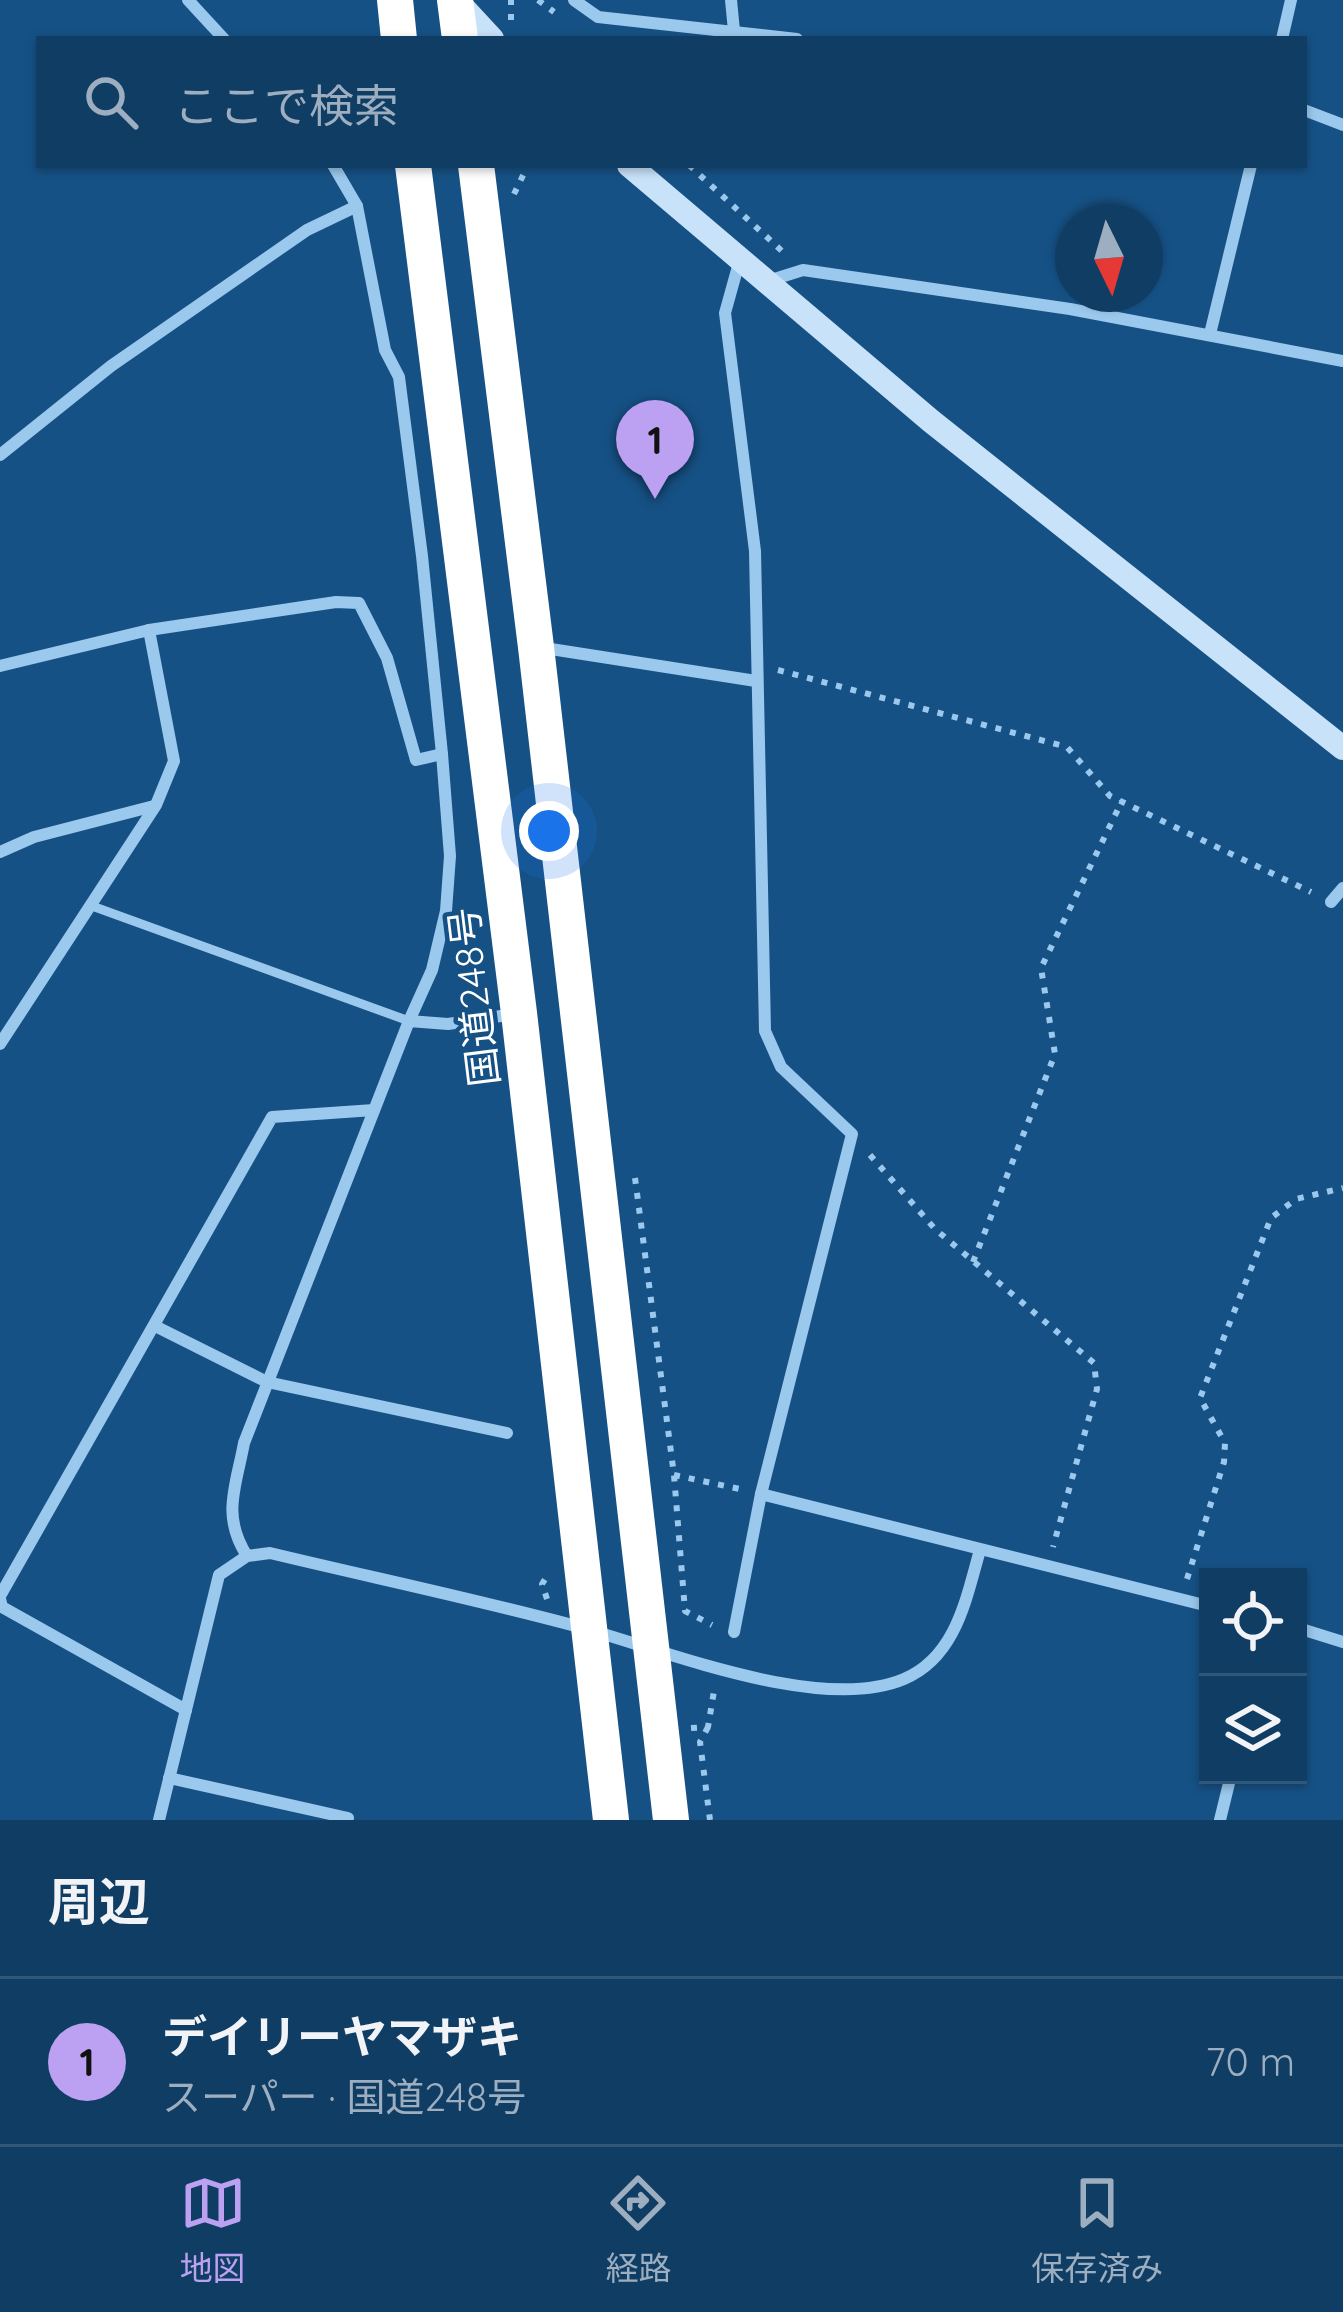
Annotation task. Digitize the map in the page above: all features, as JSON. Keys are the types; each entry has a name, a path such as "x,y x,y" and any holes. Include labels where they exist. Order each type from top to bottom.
{"highway":[{"path":"395,0 399,36"},
{"path":"456,0 460,36"},
{"name":"国道248号","path":"413,168 519,1013 611,1820"},
{"path":"476,168 671,1820"}],"street":[{"path":"188,0 221,36"},
{"path":"456,0 489,36"},
{"path":"574,0 598,17 773,36"},
{"path":"730,0 734,31"},
{"path":"1283,36 1291,0"},
{"path":"1307,111 1343,124"},
{"path":"247,1556 234,1536 229,1512 244,1443 432,970 446,911 450,856 422,556 399,377 385,350 357,206 335,168"},
{"path":"633,168 932,421 1343,748"},
{"path":"1210,334 1250,168"},
{"path":"0,454 111,366 228,284 307,230 357,206"},
{"path":"734,1631 761,1494 852,1134 781,1067 765,1031 755,551 725,313 740,259"},
{"path":"767,281 803,270 1070,309 1343,362"},
{"path":"0,666 149,630 336,602 359,603 387,658 416,760 442,754"},
{"path":"0,1044 156,805 174,760 149,630"},
{"path":"536,647 756,681"},
{"path":"0,852 34,837 156,805"},
{"path":"1331,902 1343,888"},
{"path":"410,1021 448,1024 519,1013"},
{"path":"186,1710 2,1607 0,1598 272,1117 374,1110"},
{"path":"155,1326 267,1382 507,1433"},
{"path":"761,1494 1199,1604"},
{"path":"159,1820 219,1575 247,1556 270,1553 587,1629 651,1652 836,1690 904,1679 932,1662 956,1629 980,1550"},
{"path":"1307,1631 1343,1642"},
{"path":"169,1778 348,1818"},
{"path":"1220,1820 1229,1784"}],"lane":[{"path":"92,906 410,1021"}],"path":[{"path":"692,168 803,270"},
{"path":"757,664 1067,747 1110,796 1331,902"},
{"path":"973,1262 1055,1054 1041,968 1122,801"},
{"path":"852,1134 935,1229 1094,1363 1097,1389 1049,1568"},
{"path":"1180,1600 1225,1462 1225,1443 1200,1398 1271,1218 1296,1199 1343,1188"},
{"path":"674,1475 761,1494"},
{"path":"707,1726 700,1742 710,1820"}],"place":[{"name":"デイリーヤマザキ","path":"655,499"}]}
